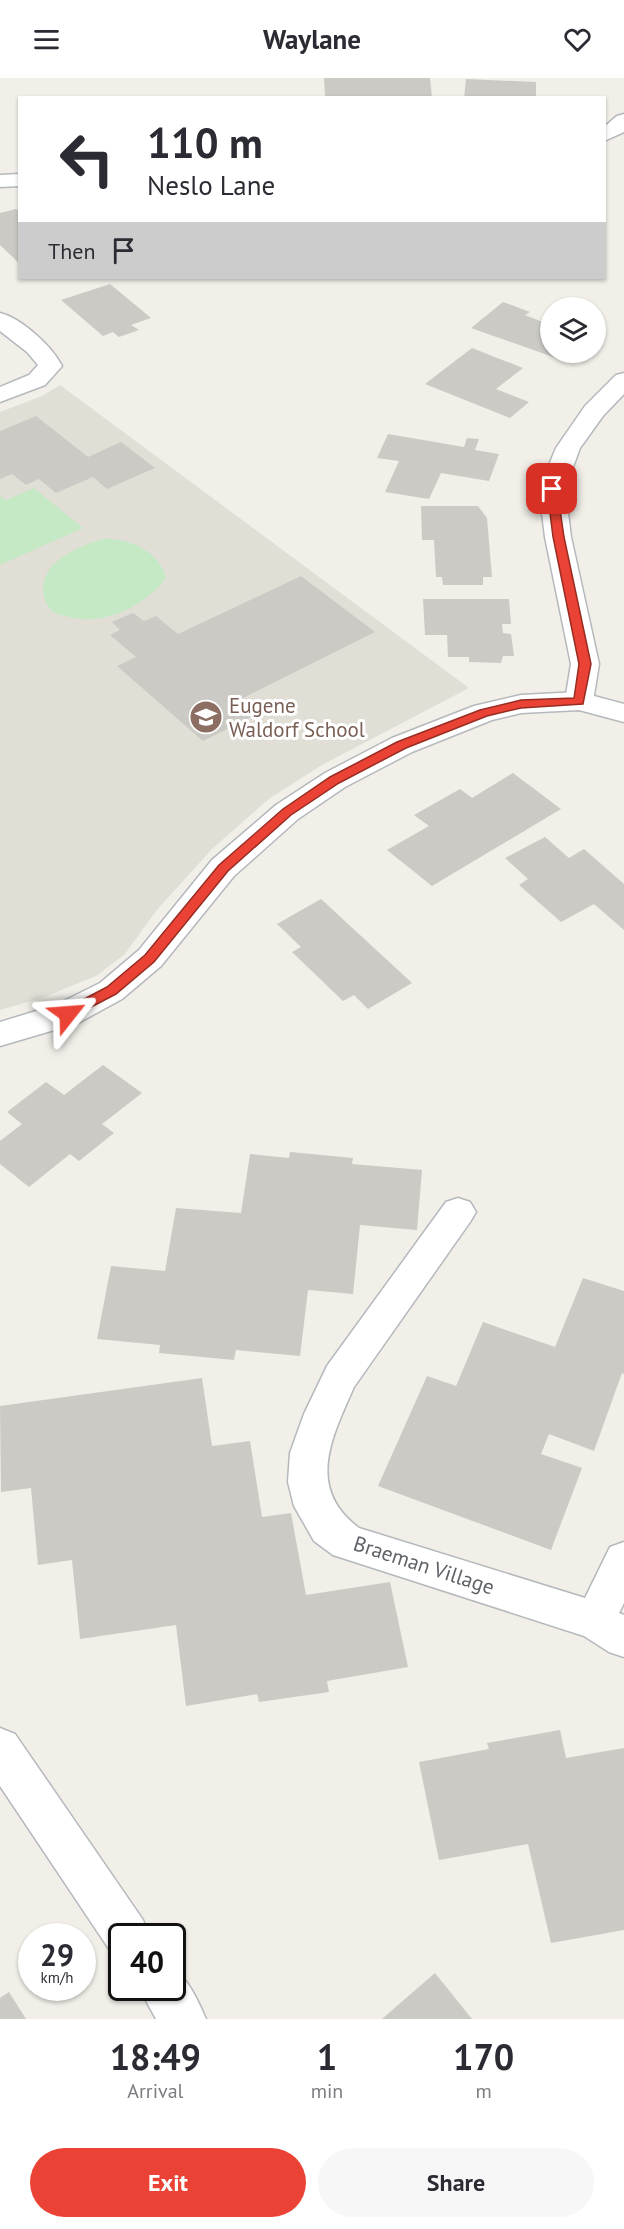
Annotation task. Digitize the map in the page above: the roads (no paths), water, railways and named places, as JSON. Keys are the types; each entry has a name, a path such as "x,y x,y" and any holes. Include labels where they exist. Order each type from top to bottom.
{"street":[{"path":"606,134 616,129 624,120"},
{"path":"0,181 18,180"},
{"path":"0,320 48,359 50,366 37,380 0,395"},
{"path":"579,701 585,664 558,537 552,489 568,448 594,411 624,380"},
{"path":"0,1034 68,1014 111,991 150,958 223,868 287,812 335,780 402,745 484,712 521,704 579,701 624,713"},
{"name":"Braeman Village","path":"458,1212 340,1377 309,1453 308,1482 314,1506 328,1528 348,1542 610,1629 624,1560"},
{"path":"0,1749 118,1923"},
{"path":"171,2001 183,2019"}],"place":[{"name":"Eugene Waldorf School","path":"206,717"}]}
